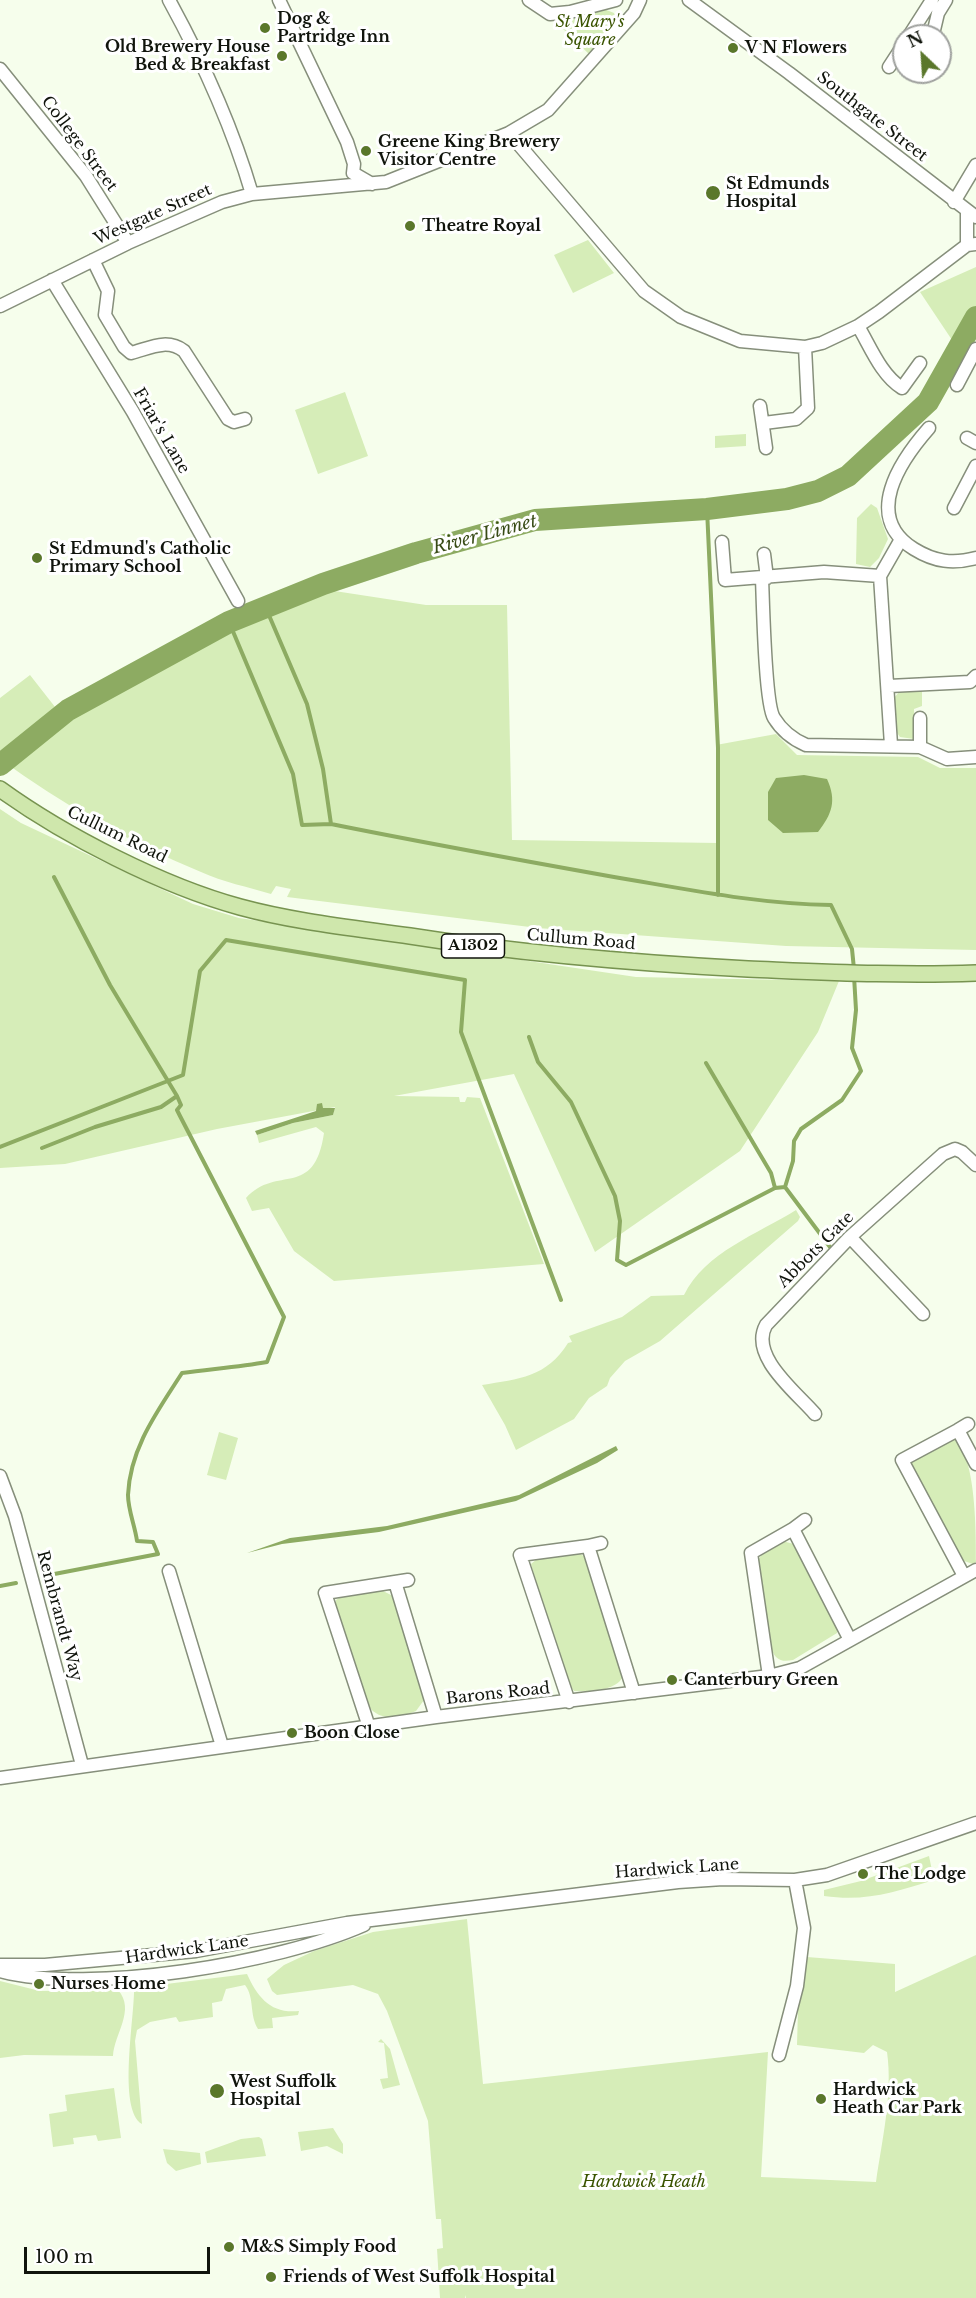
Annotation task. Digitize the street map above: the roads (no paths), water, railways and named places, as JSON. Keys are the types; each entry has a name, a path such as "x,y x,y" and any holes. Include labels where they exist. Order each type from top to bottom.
{"main road":[{"name":"Cullum Road","path":"0,789 55,825 118,858 239,906 294,918 527,954 630,963 856,974 976,973"}],"street":[{"path":"169,0 204,68 237,141 252,194"},
{"path":"279,0 347,142 354,164 353,173 348,181 330,189"},
{"path":"529,0 550,14 570,12 616,0"},
{"path":"624,0 634,13 640,0"},
{"name":"Southgate Street","path":"689,0 797,79 971,215"},
{"path":"917,24 932,0"},
{"path":"935,24 938,13 946,0"},
{"name":"Westgate Street","path":"0,306 129,243 222,202 252,194 330,189 386,182 509,133 548,110 593,62 634,13"},
{"path":"889,67 892,62"},
{"name":"College Street","path":"0,69 86,176 129,243"},
{"path":"509,133 644,291 681,317 740,342 805,347 858,326 972,244 971,215"},
{"path":"954,202 976,165"},
{"path":"353,173 372,184"},
{"path":"93,260 108,291 105,315 124,348 131,353 164,344 176,345 184,351 228,419 234,422 245,419"},
{"name":"Friar's Lane","path":"52,280 133,412 238,601"},
{"path":"858,326 885,372 902,388 921,363"},
{"path":"764,423 796,419 807,408 805,347"},
{"path":"957,385 976,349"},
{"path":"760,406 766,448"},
{"path":"930,428 907,454 896,473 890,495 889,517 900,540 929,558 959,562 976,558"},
{"path":"954,508 976,466"},
{"path":"891,745 889,686 883,641 880,576 900,540"},
{"path":"722,542 725,579 824,572 880,576"},
{"path":"764,554 768,692 773,717 789,737 806,745 920,747 947,759 976,757"},
{"path":"889,686 970,682 976,676"},
{"path":"920,718 920,747"},
{"name":"Abbots Gate","path":"815,1414 766,1358 761,1346 761,1335 766,1325 850,1237 943,1154 956,1149 967,1155 976,1165"},
{"path":"850,1237 924,1314"},
{"path":"964,1576 896,1462 963,1427 976,1464"},
{"name":"Rembrandt Way","path":"0,1476 82,1765"},
{"path":"769,1676 746,1555 805,1520"},
{"path":"793,1529 850,1640"},
{"path":"569,1702 514,1556 602,1543"},
{"path":"588,1546 634,1693"},
{"name":"Barons Road","path":"0,1778 436,1717 769,1676 800,1668 976,1570"},
{"path":"169,1571 166,1588 222,1746"},
{"path":"369,1727 320,1593 401,1581 436,1717"},
{"name":"Hardwick Lane","path":"0,1965 45,1965 186,1952 260,1941 347,1923 678,1882 723,1879 795,1880 827,1875 976,1823"},
{"path":"779,2055 797,1986 804,1928 795,1880"},
{"name":"Hardwick Lane","path":"0,1971 41,1979 77,1979 205,1967 253,1958 349,1931 373,1921"}],"waterway":[{"name":"River Linnet","path":"0,765 68,710 229,622 323,584 416,553 535,520 707,509 787,499 818,491 848,476 928,402 976,317"},
{"path":"707,509 718,748 718,895"},
{"path":"265,606 307,704 323,769 331,824"},
{"path":"229,622 293,774 302,825 331,824 722,895 776,902 831,905 852,949 854,969"},
{"path":"44,1576 158,1554 153,1542 137,1541 128,1501 134,1462 146,1431 182,1373 267,1362 284,1317 177,1110 181,1105 177,1096 110,985 54,877"},
{"path":"0,1147 183,1075 200,971 226,940 465,980 461,1032 561,1300"},
{"path":"529,1037 538,1062 571,1102 615,1196 620,1221 617,1260 626,1265 775,1188 785,1187 793,1161 794,1141 801,1129 842,1100 861,1071 852,1048 856,1010 854,976"},
{"path":"706,1063 771,1173 775,1188"},
{"path":"42,1148 95,1127 161,1107 177,1096"},
{"path":"785,1187 833,1251"},
{"path":"0,1586 16,1583"}],"place":[{"name":"Dog & Partridge Inn","path":"265,28"},
{"name":"V N Flowers","path":"733,48"},
{"name":"Old Brewery House Bed & Breakfast","path":"282,56"},
{"name":"Greene King Brewery Visitor Centre","path":"366,151"},
{"name":"St Edmunds Hospital","path":"713,193"},
{"name":"Theatre Royal","path":"410,226"},
{"name":"St Edmund's Catholic Primary School","path":"37,558"},
{"name":"Canterbury Green","path":"672,1680"},
{"name":"Boon Close","path":"292,1733"},
{"name":"The Lodge","path":"863,1874"},
{"name":"Nurses Home","path":"39,1984"},
{"name":"West Suffolk Hospital","path":"217,2091"},
{"name":"Hardwick Heath Car Park","path":"821,2099"},
{"name":"M&S Simply Food","path":"229,2247"},
{"name":"Friends of West Suffolk Hospital","path":"271,2277"}],"park label":[{"name":"St Mary's Square","path":"590,31"},
{"name":"Hardwick Heath","path":"644,2182"}]}
